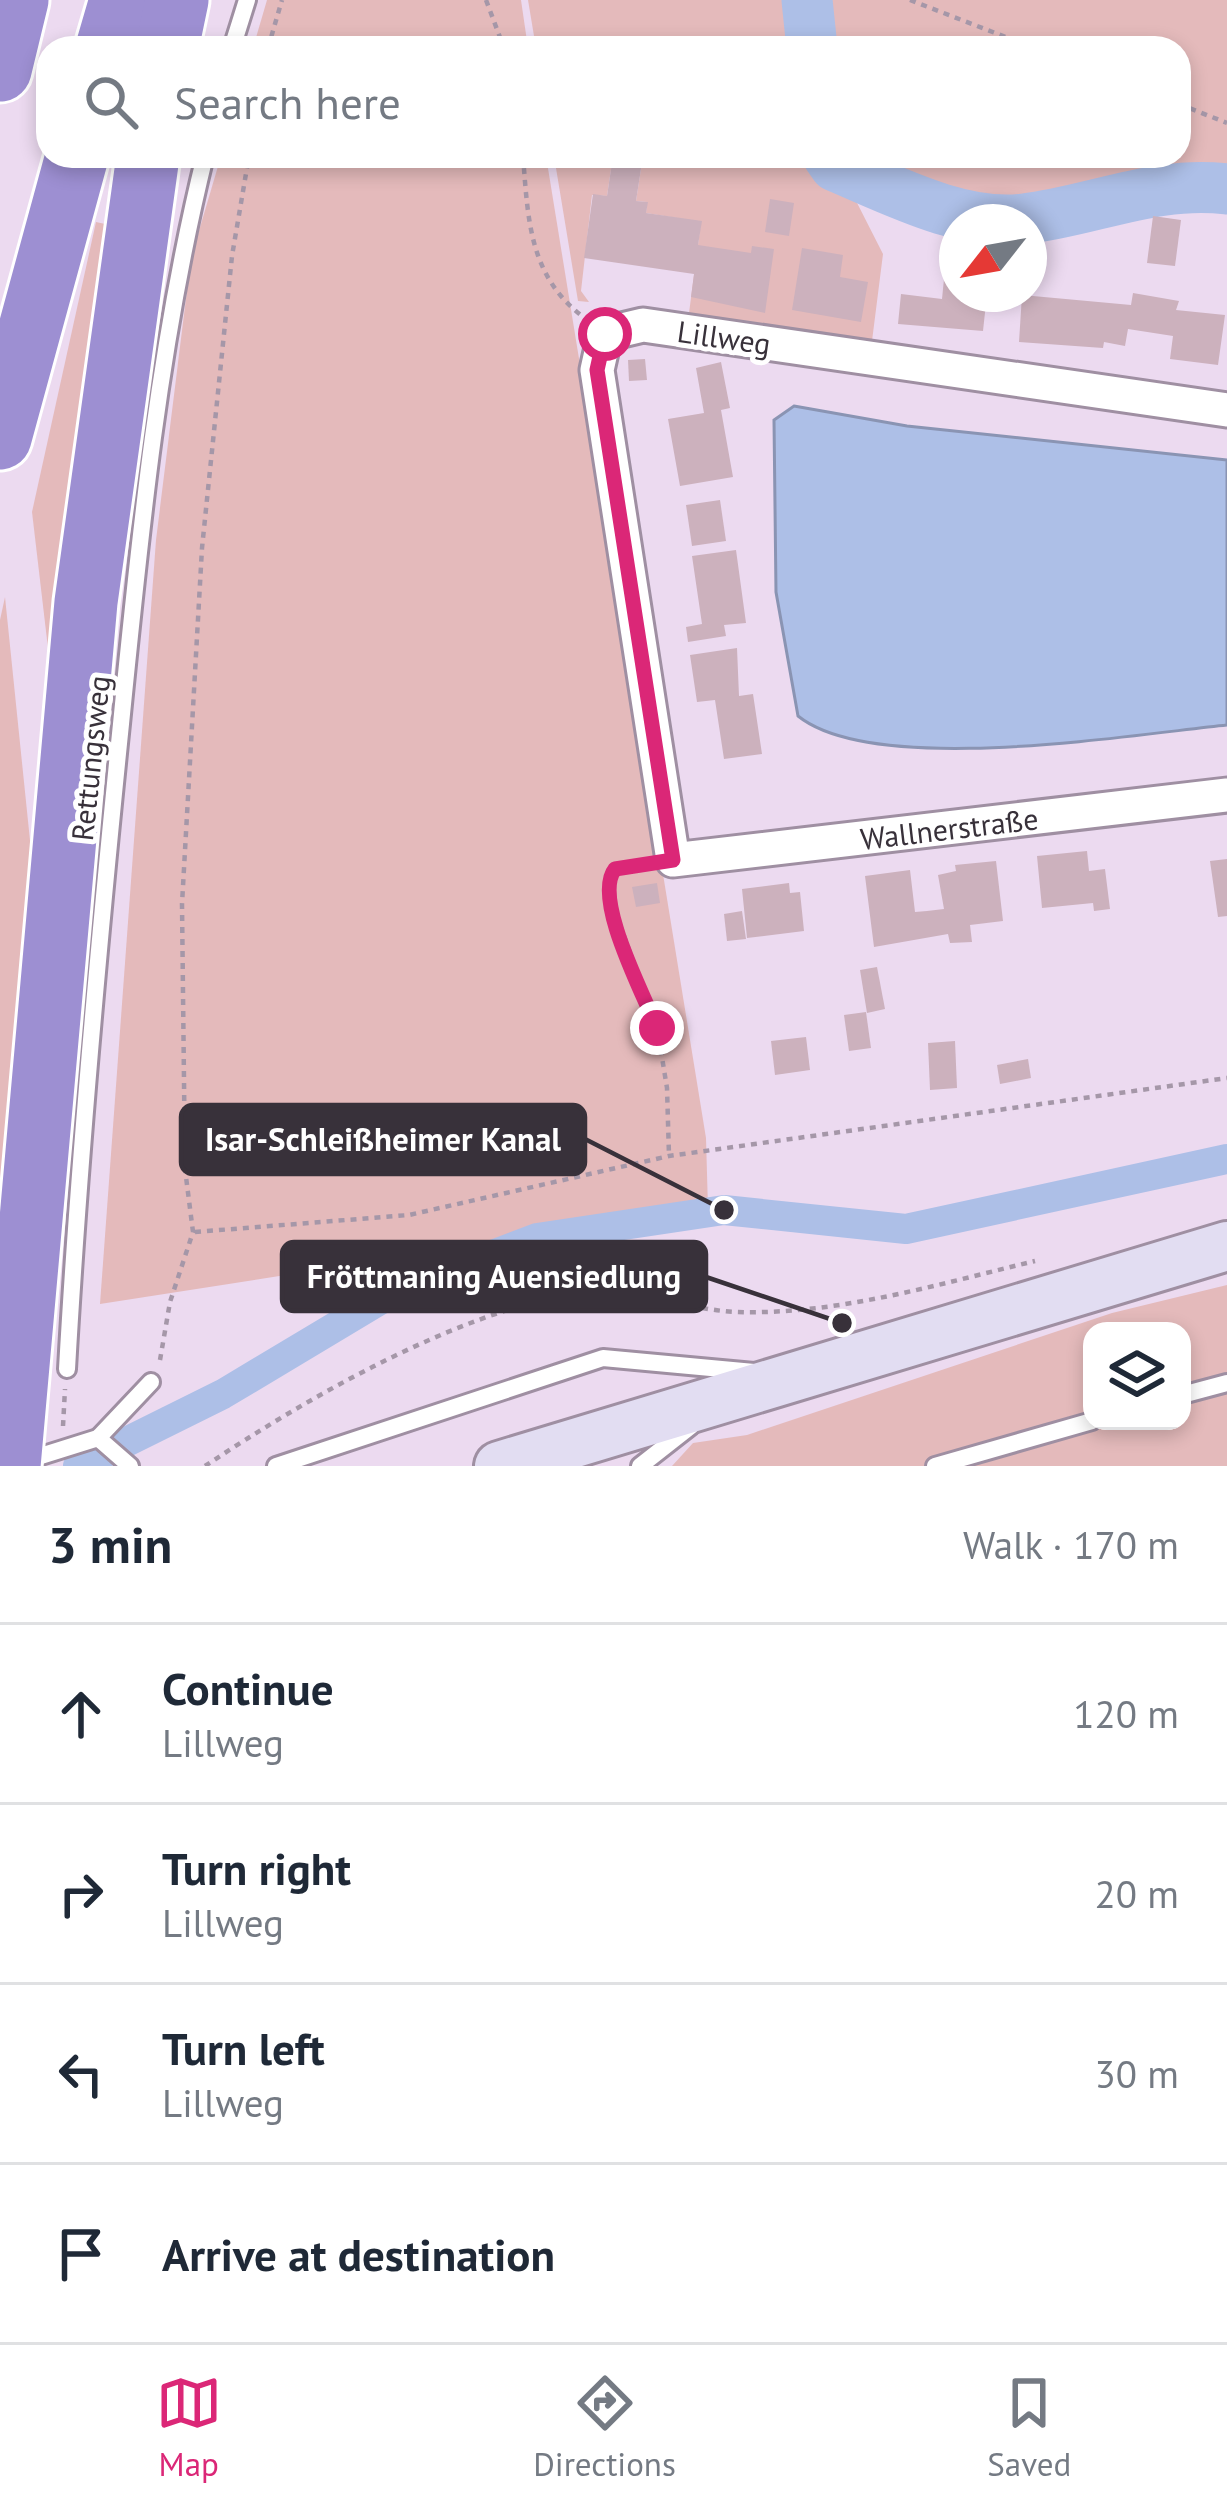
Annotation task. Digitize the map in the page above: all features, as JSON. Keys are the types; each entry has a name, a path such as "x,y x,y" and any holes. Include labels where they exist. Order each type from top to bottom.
{"highway":[{"path":"0,70 17,0"},
{"path":"110,36 121,0"},
{"path":"170,36 177,0"},
{"path":"0,438 74,168"},
{"path":"27,1460 43,1371 86,602 146,168"}],"main road":[{"path":"499,1466 1227,1246"}],"street":[{"name":"Lillweg","path":"605,334 644,325 1227,410"},
{"path":"605,334 597,370 673,860"},
{"name":"Wallnerstraße","path":"673,860 1227,795"}],"lane":[{"path":"236,36 248,0"},
{"name":"Rettungsweg","path":"43,1371 109,845 146,478 186,232 202,168"},
{"path":"276,1466 602,1358 791,1376"},
{"path":"27,1460 102,1441 151,1382"},
{"path":"1191,1393 1227,1383"},
{"path":"640,1466 742,1391"},
{"path":"934,1466 1083,1424"},
{"path":"102,1441 130,1466"}],"path":[{"path":"272,36 282,0"},
{"path":"486,0 500,36"},
{"path":"910,0 1003,36"},
{"path":"1191,109 1227,123"},
{"path":"151,1382 193,1232 185,1169 182,904 202,548 232,256 247,168"},
{"path":"524,168 536,260 554,295 605,334"},
{"path":"669,1156 667,1088 657,1028 615,925 607,889 615,869 673,860"},
{"path":"193,1232 409,1215 669,1156 1227,1078"},
{"path":"205,1466 332,1385 505,1312 569,1293 633,1289 732,1312 800,1311 1051,1257"},
{"path":"27,1460 43,1371"}],"shaded area":[{"path":"267,0 521,0 526,36 256,36"},
{"path":"528,0 793,0 793,36 534,36"},
{"path":"805,0 1227,0 1227,178 1050,226 1047,204 939,204 939,222 924,221 883,200 858,168 1191,168 1191,36 809,36"},
{"path":"217,168 548,168 706,1138 708,1209 100,1304 156,540 191,258"},
{"path":"556,168 611,168 607,196 592,195 581,291 589,302 578,301"},
{"path":"641,168 826,168 852,193 883,254 872,341 689,313 701,222 646,213 647,202 636,201"},
{"path":"96,222 119,227 57,725 32,512"},
{"path":"5,597 39,928 0,1388 0,620"},
{"path":"1227,1285 1227,1466 672,1466 693,1443 747,1435 1083,1323 1083,1430 1191,1430 1191,1322 1085,1322"}],"water":[{"path":"794,406 907,426 1227,460 1227,725 1068,743 941,748 883,745 834,734 798,716 776,592 774,420"}],"building":[{"path":"611,168 641,168 636,201 648,202 646,213 702,221 698,245 751,253 752,246 774,249 765,313 691,297 694,274 584,258 593,194 607,196"},
{"path":"770,199 794,203 789,236 765,232"},
{"path":"1153,216 1181,220 1175,266 1147,263"},
{"path":"802,248 843,255 840,277 868,282 861,322 792,310"},
{"path":"1133,293 1179,301 1176,310 1225,315 1218,365 1170,359 1173,336 1128,329 1125,346 1019,342 1021,312 1047,312 1047,297 1131,305"},
{"path":"901,294 939,299 939,312 985,312 983,331 898,324"},
{"path":"645,359 647,380 629,381 628,360"},
{"path":"721,362 730,408 721,410 733,477 680,486 668,419 704,413 696,368"},
{"path":"720,500 726,541 692,546 686,505"},
{"path":"736,550 746,623 724,625 726,636 688,642 686,627 702,624 692,556"},
{"path":"737,648 739,696 753,694 762,754 724,759 715,700 697,702 690,655"},
{"path":"1087,851 1089,871 1105,869 1110,909 1094,911 1093,903 1042,908 1037,856"},
{"path":"1227,859 1227,916 1218,917 1210,861"},
{"path":"996,861 1003,921 970,925 972,942 950,943 948,934 874,947 865,876 910,870 915,912 927,911 944,909 938,875 956,871 955,865"},
{"path":"657,883 660,903 636,907 632,887"},
{"path":"789,883 790,893 800,892 804,931 747,938 742,889"},
{"path":"742,911 746,939 727,941 724,914"},
{"path":"877,967 885,1009 867,1013 860,970"},
{"path":"866,1012 871,1048 849,1051 844,1015"},
{"path":"806,1037 810,1070 775,1075 771,1041"},
{"path":"955,1041 957,1088 930,1090 928,1043"},
{"path":"1028,1059 1031,1078 1000,1084 997,1065"}],"waterway":[{"path":"807,0 811,36"},
{"path":"840,168 951,212 1000,220 1049,215 1175,189 1227,189"},
{"path":"78,1466 223,1394 390,1294 537,1238 724,1210 906,1229 1227,1159"}],"place":[{"name":"Isar-Schleißheimer Kanal","path":"724,1210"},
{"name":"Fröttmaning Auensiedlung","path":"842,1323"}],"route":[{"path":"605,334 597,370 673,860 615,869 607,889 615,925 657,1028"}]}
